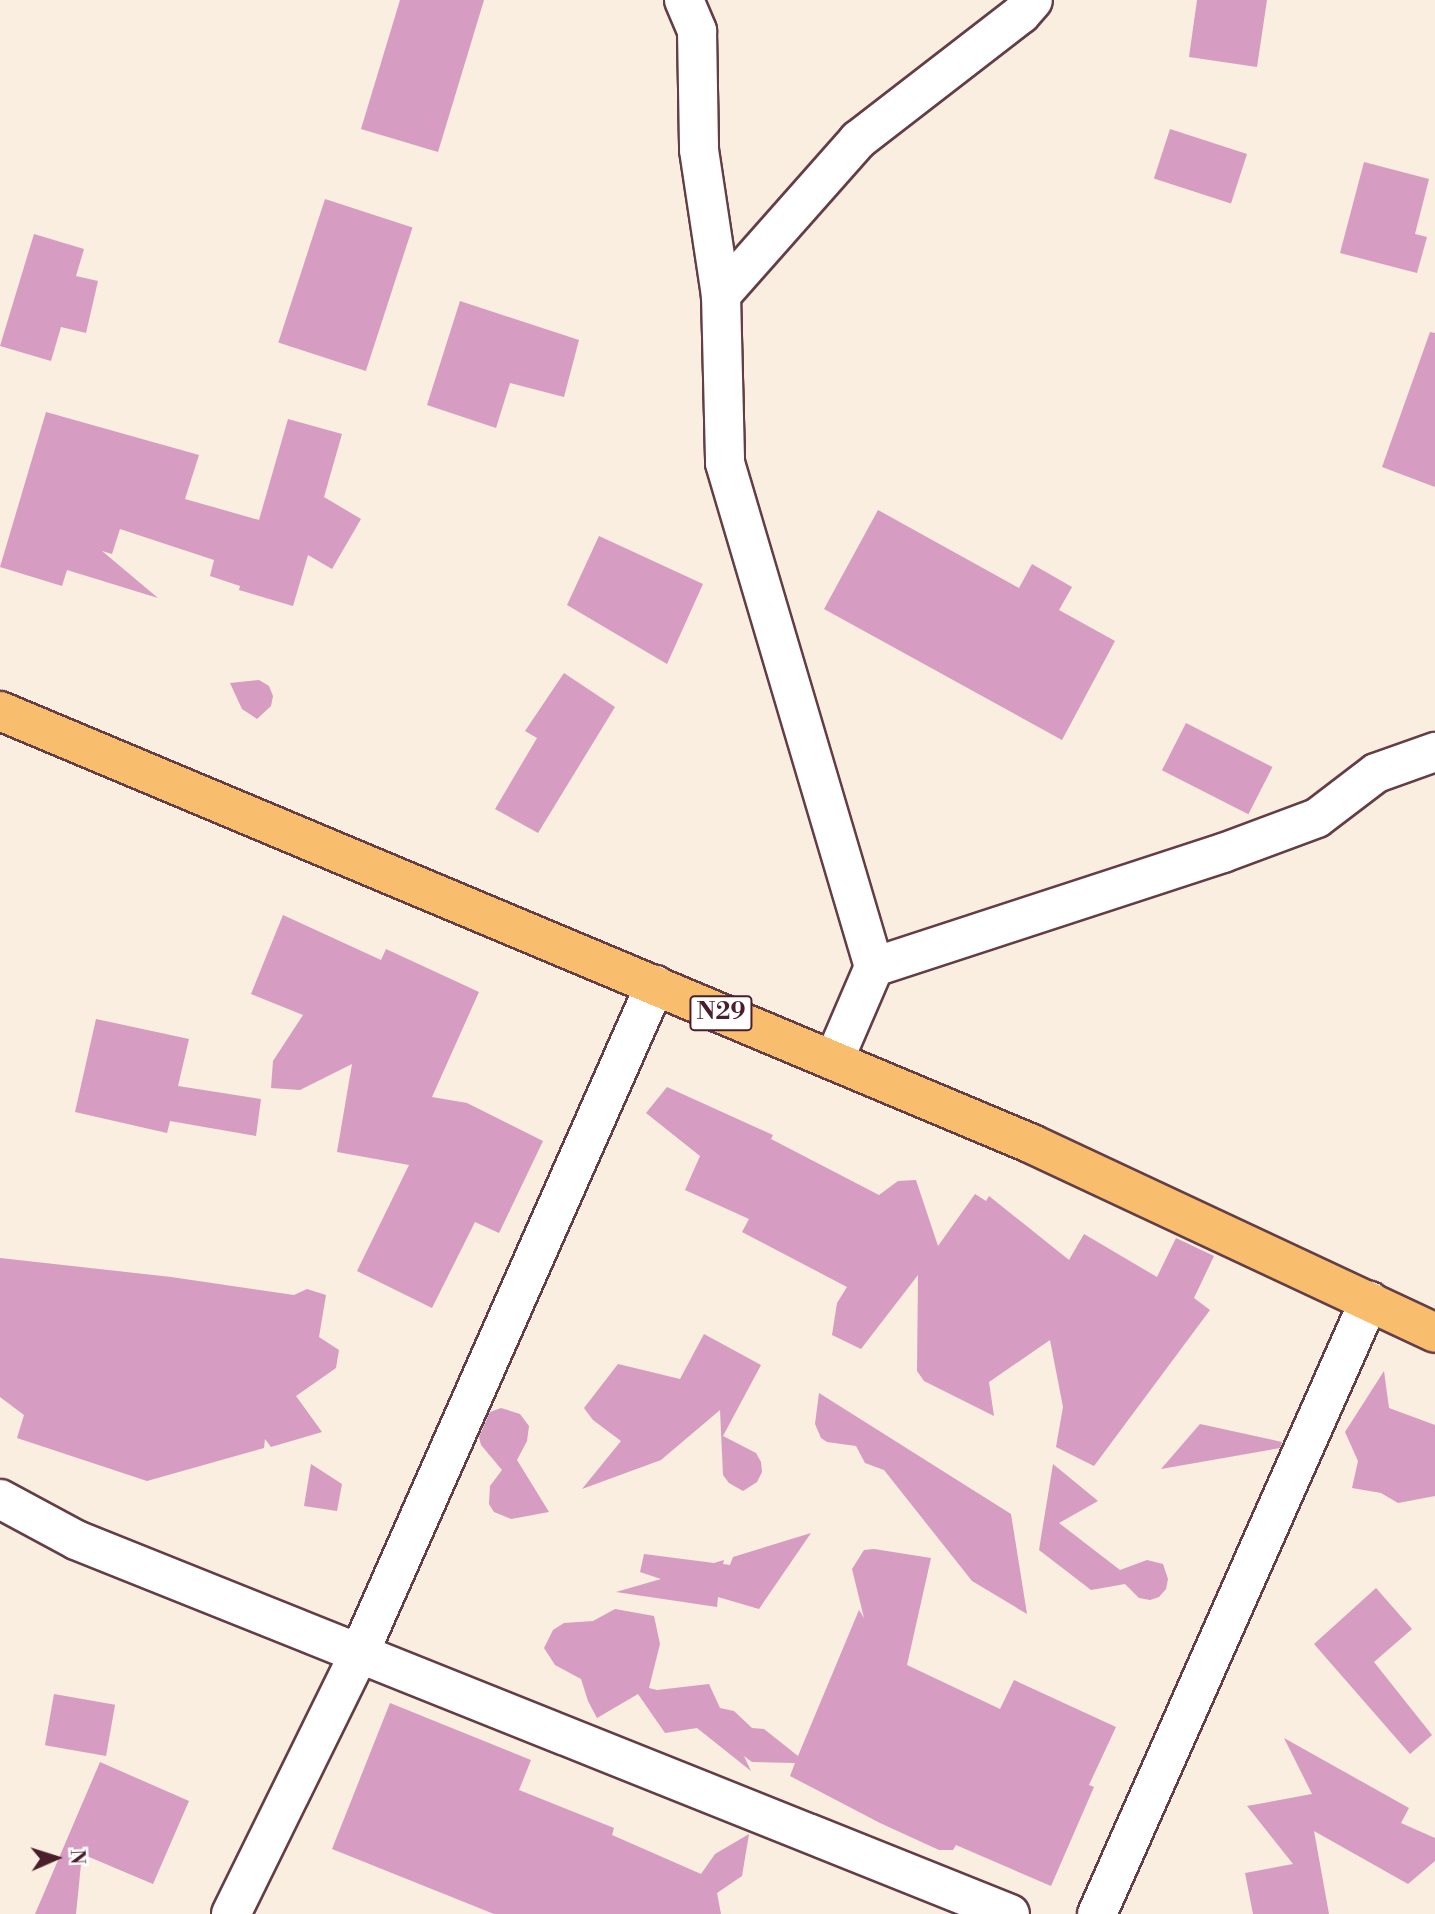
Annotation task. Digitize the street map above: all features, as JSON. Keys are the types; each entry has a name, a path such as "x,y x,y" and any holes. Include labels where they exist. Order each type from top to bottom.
{"main road":[{"name":"N29","path":"0,711 1032,1144 1435,1333"}],"street":[{"path":"684,0 696,31 699,150 721,295 725,463 874,967 834,1060"},
{"path":"721,295 858,140 1021,14 1033,0"},
{"path":"874,967 1223,853 1317,818 1376,773 1435,752"},
{"path":"231,1914 358,1656 655,985"},
{"path":"1097,1914 1369,1301"},
{"path":"0,1499 76,1540 358,1656 1010,1914"}],"building":[{"path":"400,0 484,0 438,152 361,129"},
{"path":"1197,0 1267,0 1257,67 1189,57"},
{"path":"1170,129 1247,154 1231,203 1154,178"},
{"path":"1364,162 1429,179 1415,234 1427,237 1417,273 1340,253"},
{"path":"325,199 412,227 366,371 278,343"},
{"path":"34,234 84,249 76,276 98,281 86,333 61,327 51,361 0,346"},
{"path":"460,301 579,340 564,397 510,383 496,428 427,405"},
{"path":"1430,332 1435,333 1435,487 1382,467"},
{"path":"46,412 199,455 185,499 259,520 288,419 342,434 324,497 361,519 332,569 308,555 293,606 239,590 240,586 210,576 214,560 120,529 112,554 102,551 158,598 67,570 62,586 0,567"},
{"path":"878,510 1019,588 1032,564 1072,587 1059,610 1115,641 1062,740 824,609"},
{"path":"599,536 703,584 667,664 567,605"},
{"path":"564,673 615,707 538,833 495,809 537,738 525,731"},
{"path":"259,680 269,686 273,696 271,706 257,719 242,709 230,683"},
{"path":"1186,723 1272,767 1248,814 1162,770"},
{"path":"283,915 381,960 386,949 479,992 432,1097 467,1103 543,1141 499,1233 475,1222 432,1308 357,1271 409,1165 337,1152 352,1064 300,1090 271,1088 273,1061 303,1015 251,994"},
{"path":"96,1019 189,1039 178,1086 261,1099 256,1136 170,1121 167,1133 75,1112"},
{"path":"667,1087 773,1135 771,1139 879,1195 898,1181 916,1180 938,1246 975,1194 986,1201 989,1196 1069,1260 1084,1234 1157,1277 1176,1238 1214,1256 1194,1298 1210,1310 1094,1466 1056,1447 1063,1407 1050,1340 989,1382 994,1416 924,1381 917,1371 918,1275 861,1349 832,1335 837,1303 847,1287 742,1232 749,1219 685,1190 700,1156 646,1113"},
{"path":"0,1258 171,1277 294,1295 307,1289 326,1295 319,1337 339,1350 336,1368 296,1396 322,1432 271,1447 265,1439 264,1448 147,1481 17,1438 24,1415 0,1397"},
{"path":"704,1334 761,1365 723,1436 756,1453 762,1472 757,1482 743,1491 729,1483 723,1475 720,1410 661,1460 582,1489 621,1441 593,1420 584,1408 618,1364 680,1379"},
{"path":"1384,1371 1389,1408 1435,1425 1435,1496 1398,1503 1381,1493 1352,1488 1358,1461 1345,1432"},
{"path":"819,1393 1011,1514 1027,1614 972,1581 884,1470 865,1463 856,1446 827,1442 821,1438 815,1424"},
{"path":"501,1408 520,1414 529,1426 527,1441 517,1460 549,1512 511,1519 494,1512 489,1504 490,1486 502,1470 481,1445 479,1437 490,1412"},
{"path":"1200,1424 1282,1442 1280,1448 1161,1469"},
{"path":"311,1464 342,1484 337,1511 304,1506"},
{"path":"1053,1464 1098,1501 1059,1523 1120,1570 1147,1560 1163,1564 1168,1579 1166,1589 1159,1597 1150,1600 1139,1598 1125,1584 1091,1590 1039,1550"},
{"path":"811,1533 759,1609 718,1597 717,1607 616,1592 661,1579 640,1572 644,1554 714,1563 724,1560 723,1564 730,1565 733,1557"},
{"path":"874,1549 931,1558 907,1665 1000,1709 1014,1680 1116,1727 1089,1785 1094,1787 1051,1886 956,1845 953,1850 939,1850 880,1823 790,1776 795,1763 752,1762 744,1756 751,1771 697,1728 665,1733 638,1694 597,1718 581,1679 555,1665 544,1648 553,1630 564,1623 593,1621 615,1609 654,1616 660,1644 649,1688 657,1690 709,1684 720,1708 734,1711 752,1728 764,1729 798,1756 859,1610 864,1618 852,1569 864,1550"},
{"path":"1376,1588 1412,1629 1374,1662 1432,1735 1410,1754 1314,1644"},
{"path":"54,1694 115,1705 106,1756 45,1745"},
{"path":"390,1703 531,1760 519,1790 614,1828 612,1835 701,1874 715,1854 749,1834 742,1876 717,1893 721,1914 494,1914 332,1849"},
{"path":"1284,1738 1409,1808 1401,1823 1435,1838 1435,1861 1408,1884 1314,1831 1329,1914 1253,1914 1245,1873 1293,1864 1247,1806 1312,1794"},
{"path":"100,1762 189,1801 153,1884 82,1854 76,1914 35,1914"}]}
